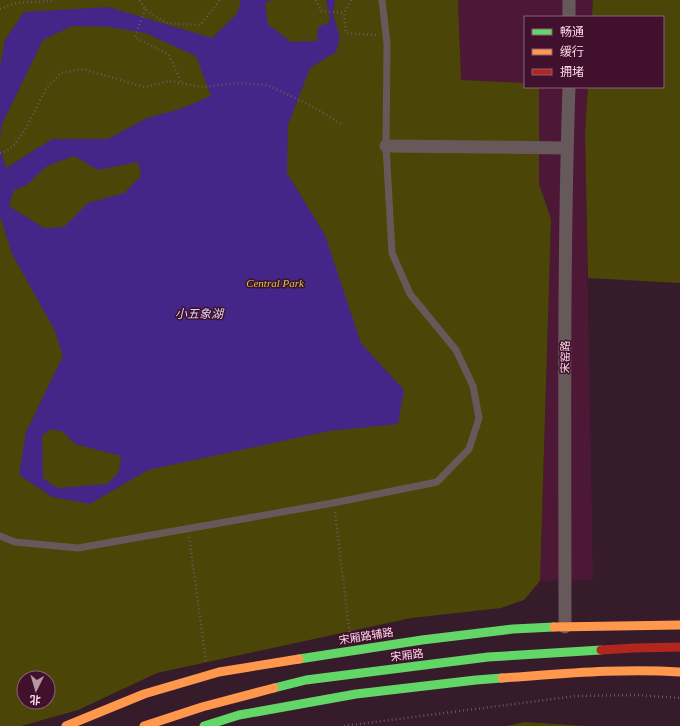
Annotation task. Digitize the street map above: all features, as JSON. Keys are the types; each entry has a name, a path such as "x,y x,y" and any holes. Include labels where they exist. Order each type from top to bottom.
{"main road":[{"name":"宋厢路辅路","path":"66,726 144,694 219,672 437,638 513,630 565,627 680,625"},
{"path":"408,652 437,638"},
{"name":"宋厢路","path":"144,726 202,707 306,680 488,657 634,648 680,647"},
{"path":"366,672 387,662"},
{"path":"204,726 239,715 356,694 476,680 589,672 653,670 680,672"}],"street":[{"path":"568,0 569,16"},
{"name":"宋窑路","path":"565,627 565,387 569,88"},
{"path":"386,146 567,148"}],"lane":[{"path":"0,536 15,542 78,548 333,503 437,482 469,449 479,418 472,386 456,350 410,294 392,253 386,146 388,44 382,0"}],"path":[{"path":"0,9 16,3 53,0"},
{"path":"140,0 146,8 166,23 200,25 220,0"},
{"path":"316,0 322,11 344,13"},
{"path":"351,0 344,13 346,33 386,35"},
{"path":"146,8 135,37 169,55 181,83"},
{"path":"0,153 7,151 14,145 25,130 46,89 60,73 83,69 144,87 170,81 202,87 238,83 267,85 310,105 341,124"},
{"path":"333,503 352,651"},
{"path":"188,528 208,675"},
{"path":"344,726 576,696 636,695 680,698"}],"shaded area":[{"path":"458,0 593,0 592,16 524,16 524,83 461,81"},
{"path":"539,88 588,88 585,133 593,580 540,581 551,219 539,184"}],"green space":[{"name":"Central Park","path":"0,0 458,0 461,80 524,83 524,88 539,88 539,184 551,219 540,581 524,600 501,608 411,618 157,673 78,710 21,726 0,726"},
{"path":"593,0 680,0 680,283 588,278 585,133 588,88 664,88 664,16 592,16"},
{"path":"524,722 585,726 507,726"}],"water":[{"name":"小五象湖","path":"241,0 272,0 265,3 268,24 291,42 317,41 318,27 330,22 326,0 335,0 333,13 340,37 336,52 310,68 288,125 287,173 325,235 361,343 404,390 398,424 329,431 148,470 90,504 52,497 19,475 26,432 63,356 54,329 12,254 0,216 0,148 6,168 52,139 108,139 147,118 180,109 211,96 196,56 145,33 109,27 72,26 43,40 2,124 0,138 0,67 5,40 24,12 108,7 212,38 237,14","holes":["74,156 98,170 138,162 141,176 124,193 88,203 64,227 44,228 9,206 14,190 27,185 47,166","51,429 63,432 75,444 121,456 119,472 107,484 57,488 43,478 42,436"]}],"traffic: fast":[{"path":"299,659 422,640 513,629 554,627"},
{"path":"274,688 306,680 488,657 601,650"},
{"path":"204,726 239,715 356,694 502,678"}],"traffic: slow":[{"path":"554,627 680,625"},
{"path":"66,726 144,694 219,672 299,659"},
{"path":"502,678 613,671 680,672"},
{"path":"144,726 202,707 274,688"}],"traffic: jam":[{"path":"601,650 680,647"}]}
